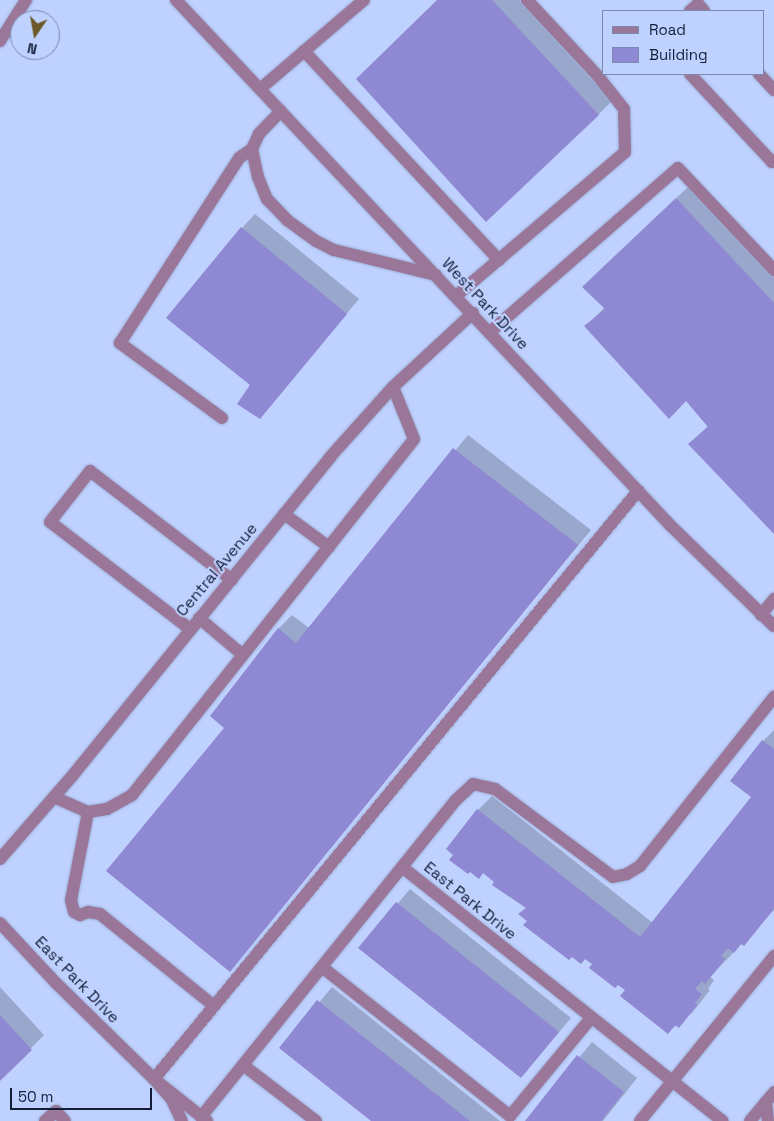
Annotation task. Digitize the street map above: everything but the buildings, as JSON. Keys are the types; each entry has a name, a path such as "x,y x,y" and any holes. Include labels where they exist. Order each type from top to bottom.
{"street":[{"path":"0,41 26,0"},
{"path":"260,88 364,0"},
{"path":"456,296 624,152 624,110 597,75 527,0"},
{"name":"West Park Drive","path":"179,1 638,491 774,626"},
{"path":"691,10 698,4 703,10"},
{"path":"304,51 499,260"},
{"path":"691,75 772,162 774,160"},
{"path":"760,75 774,90"},
{"path":"222,418 120,343 239,158 252,149 259,134 282,111"},
{"path":"252,149 258,177 267,199 287,220 316,241 334,250 436,274"},
{"path":"490,332 678,168 774,270"},
{"name":"Central Avenue","path":"0,859 54,797 284,514 393,387 472,314"},
{"path":"54,797 88,812 107,809 132,795 414,439 393,387"},
{"path":"190,629 50,522 90,471 232,580"},
{"path":"154,1079 638,491"},
{"path":"284,514 329,547"},
{"path":"761,615 774,598"},
{"path":"199,618 243,655"},
{"path":"402,867 456,800 473,784 495,789 613,877 628,874 640,866 773,702"},
{"path":"88,812 71,900 74,912 80,915 88,912 100,914 214,1006"},
{"name":"East Park Drive","path":"154,1079 204,1119 243,1065 402,867 670,1081 723,1121"},
{"name":"East Park Drive","path":"0,923 56,983 154,1079 172,1100 182,1121"},
{"path":"640,1121 670,1081 774,956"},
{"path":"322,967 510,1116 591,1018"},
{"path":"243,1065 316,1121"},
{"path":"750,1121 770,1097"},
{"path":"768,1121 770,1097"},
{"path":"45,1121 56,1111 65,1121"}]}
